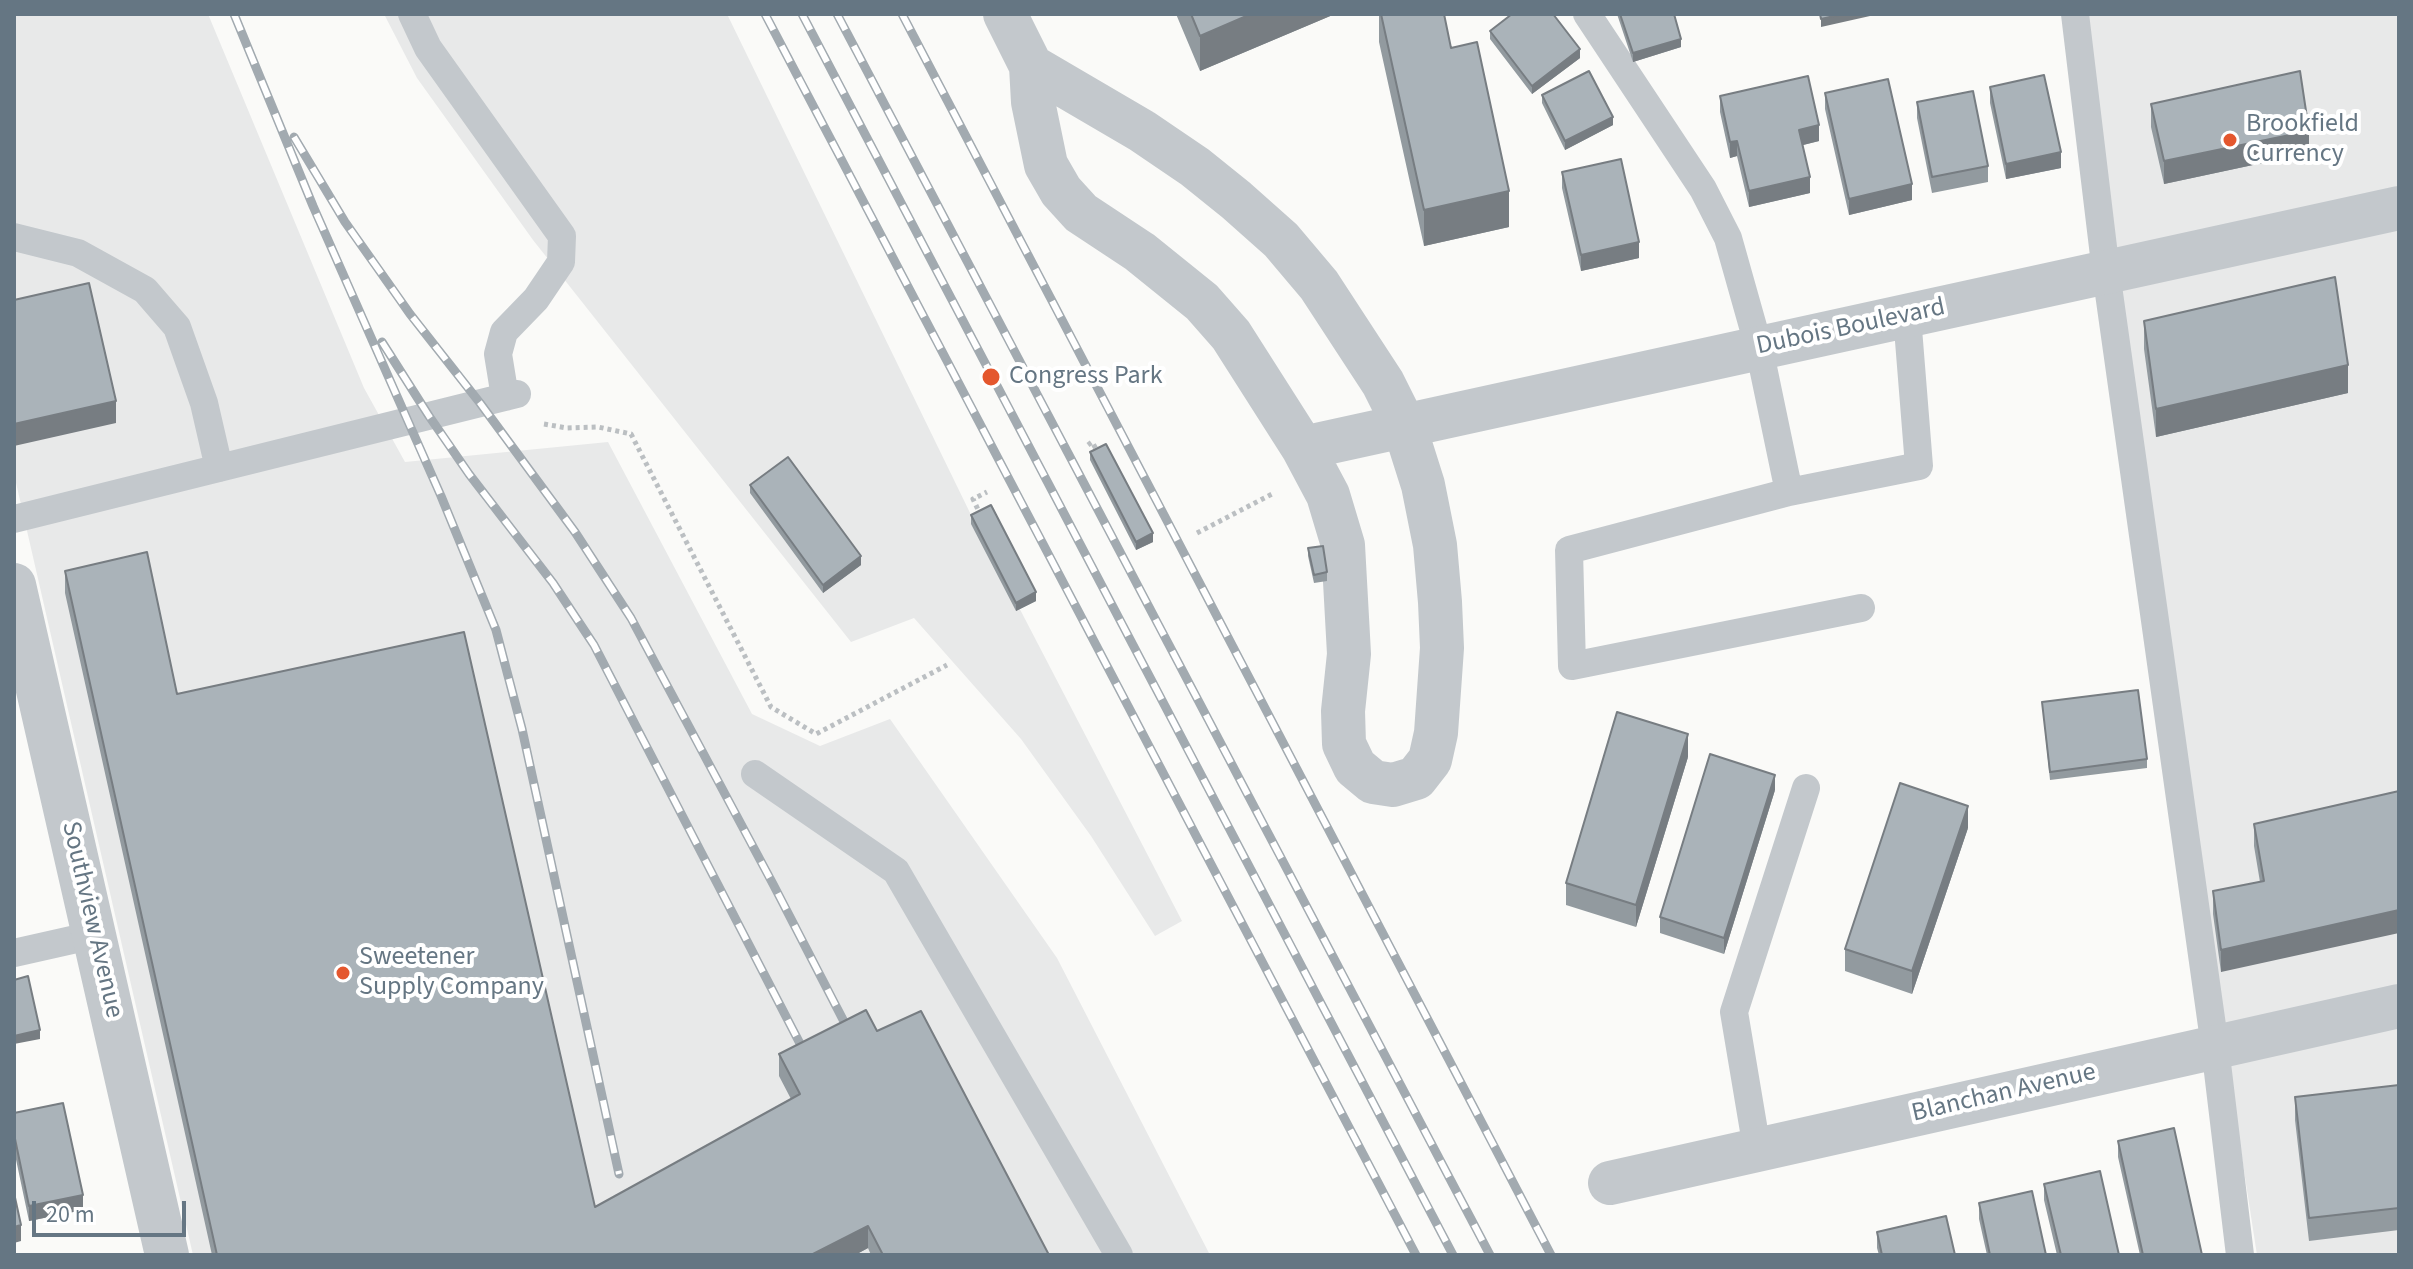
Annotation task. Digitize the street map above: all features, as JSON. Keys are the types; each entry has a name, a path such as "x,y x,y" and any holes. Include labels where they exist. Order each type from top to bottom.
{"street":[{"path":"1005,14 1031,66 1033,102 1046,165 1061,191 1081,213 1140,252 1202,302 1231,335 1303,448 1328,495 1343,545 1349,654 1343,711 1344,744 1355,767 1373,782 1393,785 1416,778 1430,760 1436,733 1442,648 1435,545 1423,485 1404,425 1383,383 1319,285 1281,240 1195,167 1142,131 1031,66"},
{"name":"Dubois Boulevard","path":"1303,448 2399,208"},
{"name":"Southview Avenue","path":"14,585 167,1255"},
{"name":"Blanchan Avenue","path":"1610,1183 2399,1006"}],"lane":[{"path":"14,519 511,396 498,354 504,332 536,299 561,262 562,236 428,48 412,14"},
{"path":"1587,14 1703,189 1728,238 1759,348 1789,492"},
{"path":"2075,14 2106,272 2215,1047 2240,1255"},
{"path":"14,237 78,253 145,290 177,327 204,403 219,468"},
{"path":"1861,608 1572,666 1569,550 1789,492 1919,466 1907,316"},
{"path":"755,774 896,871 1119,1255"},
{"path":"1757,1149 1734,1012 1806,788"},
{"path":"14,953 94,935"}],"path":[{"path":"511,396 545,425 598,427 631,434 771,707 816,734 947,665"},
{"path":"1088,445 1092,442 1105,465"},
{"path":"1197,533 1283,489 1303,448"},
{"path":"986,527 973,499 987,492"}],"shaded area":[{"path":"14,14 208,14 364,388 405,462 608,442 752,714 820,746 890,719 1057,958 1210,1255 193,1255 14,474"},
{"path":"384,14 727,14 973,519 1182,921 1155,936 1091,836 1021,739 914,618 851,642 533,240 417,78"},
{"path":"2077,14 2399,14 2399,1255 2257,1255 2117,348"}],"building":[{"path":"1191,14 1251,14 1200,36"},
{"path":"1381,14 1444,14 1451,48 1477,42 1509,191 1424,210"},
{"path":"1512,14 1553,14 1580,49 1532,86 1490,31"},
{"path":"1620,14 1674,14 1681,39 1633,53"},
{"path":"1820,14 1843,14 1821,19"},
{"path":"1589,71 1613,117 1565,141 1542,95"},
{"name":"Brookfield Currency","path":"2300,71 2309,131 2164,161 2151,104"},
{"path":"2044,75 2061,152 2006,164 1990,87"},
{"path":"1808,76 1819,125 1799,130 1810,177 1749,191 1737,141 1730,142 1720,96"},
{"path":"1888,79 1912,184 1849,199 1825,93"},
{"path":"1973,91 1988,166 1932,177 1917,102"},
{"path":"1621,159 1639,242 1581,255 1562,172"},
{"path":"2335,277 2348,365 2156,409 2144,321"},
{"path":"89,283 116,401 14,424 14,300"},
{"path":"1106,444 1153,533 1136,542 1090,452"},
{"path":"788,457 861,556 823,585 750,485"},
{"path":"991,505 1036,592 1016,603 971,515"},
{"path":"1323,546 1327,572 1314,575 1308,548"},
{"name":"Sweetener Supply Company","path":"147,552 177,694 464,632 595,1207 800,1094 779,1054 866,1010 877,1031 921,1011 1049,1255 883,1255 868,1226 811,1255 217,1255 65,571"},
{"path":"2138,690 2147,759 2050,772 2042,702"},
{"path":"1617,712 1688,734 1636,905 1566,883"},
{"path":"1710,754 1775,775 1724,938 1660,917"},
{"path":"1900,783 1968,806 1912,971 1845,949"},
{"path":"2399,791 2399,910 2221,950 2213,891 2264,881 2254,824"},
{"path":"28,976 40,1030 14,1036 14,980"},
{"path":"2399,1085 2399,1208 2309,1218 2295,1097"},
{"path":"63,1103 83,1195 29,1206 14,1134 14,1113"},
{"path":"2174,1128 2202,1255 2143,1255 2118,1141"},
{"path":"2100,1171 2119,1255 2061,1255 2044,1184"},
{"path":"2032,1191 2046,1255 1990,1255 1979,1203"},
{"path":"14,1193 21,1225 14,1227"},
{"path":"1946,1216 1955,1255 1882,1255 1877,1232"}],"railway":[{"path":"234,14 313,206 441,496 496,630 522,729 619,1174"},
{"path":"765,14 1416,1255"},
{"path":"802,14 1453,1255"},
{"path":"837,14 1490,1255"},
{"path":"902,14 1551,1255"},
{"path":"294,137 345,222 410,314 575,532 631,618 853,1039"},
{"path":"382,342 469,474 553,583 594,645 809,1061"}],"place":[{"name":"Brookfield Currency","path":"2230,140"},
{"name":"Congress Park","path":"991,377"},
{"name":"Sweetener Supply Company","path":"343,973"}]}
